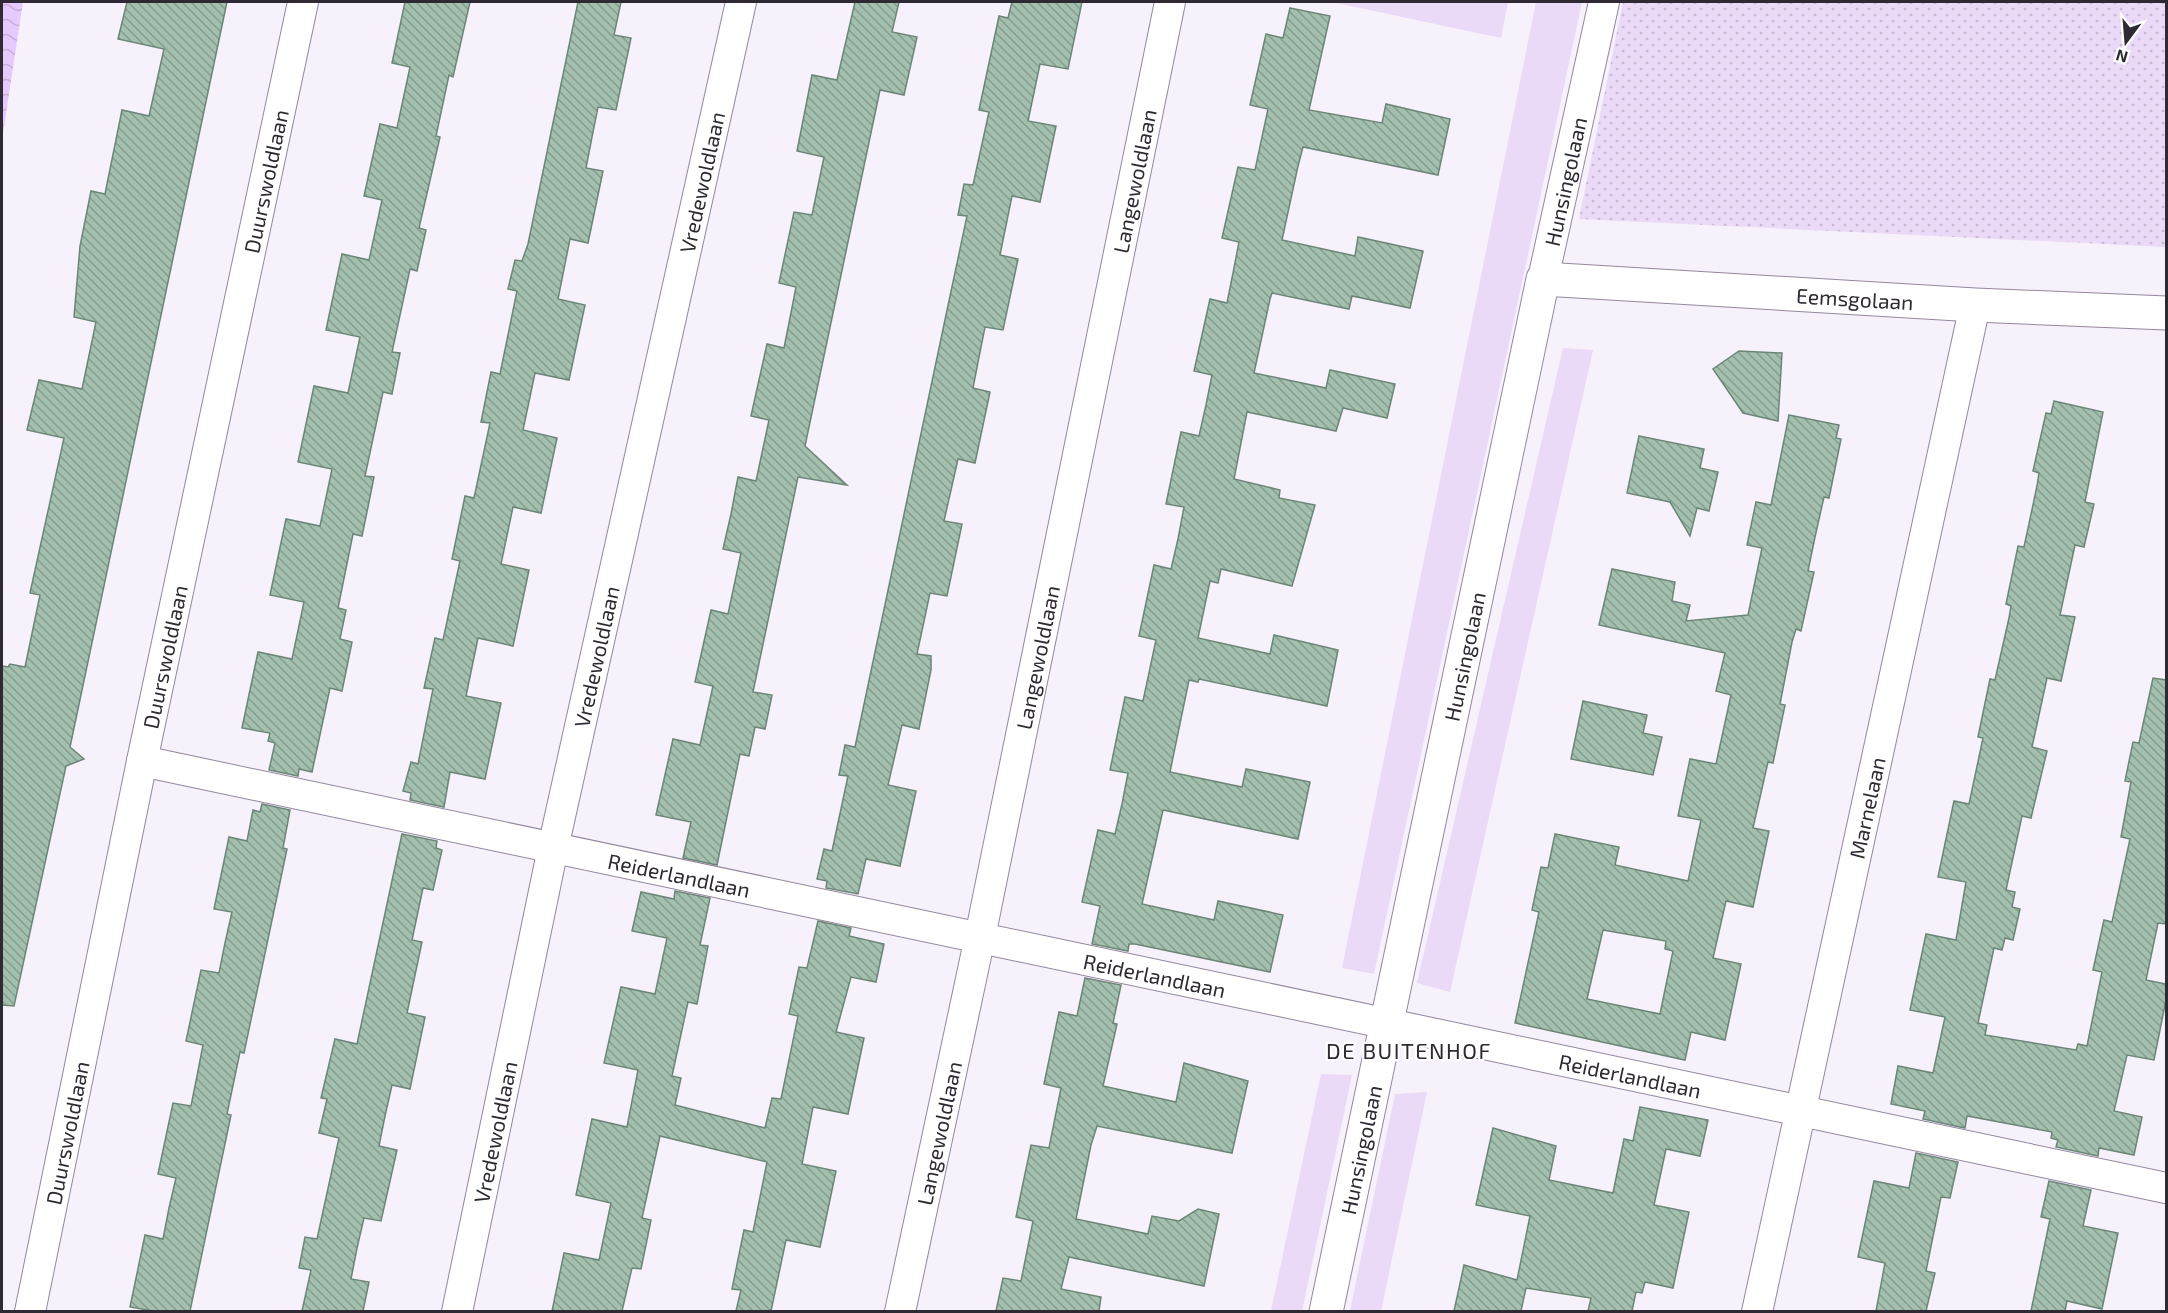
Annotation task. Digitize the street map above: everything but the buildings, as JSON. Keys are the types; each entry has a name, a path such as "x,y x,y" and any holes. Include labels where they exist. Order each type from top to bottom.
{"street":[{"name":"Duurswoldlaan","path":"30,1311 142,760 303,2"},
{"name":"Vredewoldlaan","path":"457,1311 554,848 741,2"},
{"name":"Langewoldlaan","path":"900,1311 980,937 1170,2"},
{"name":"Hunsingolaan","path":"1326,1311 1543,279 1604,2"},
{"name":"Eemsgolaan","path":"1543,279 1975,305 2166,313"},
{"name":"Marnelaan","path":"1757,1311 1975,305"},
{"name":"Reiderlandlaan","path":"142,760 2166,1188"}],"shaded area":[{"path":"1332,2 1508,2 1501,38"},
{"path":"1536,2 1582,2 1374,974 1342,968"},
{"path":"1623,2 2166,2 2166,247 1579,219"},
{"path":"1563,348 1593,350 1450,992 1417,983"},
{"path":"1321,1074 1352,1075 1302,1311 1271,1311"},
{"path":"1427,1092 1381,1311 1350,1311 1395,1094"}],"water":[{"path":"2,2 23,2 2,140"}],"district":[{"name":"DE BUITENHOF","path":"1409,1050"}]}
